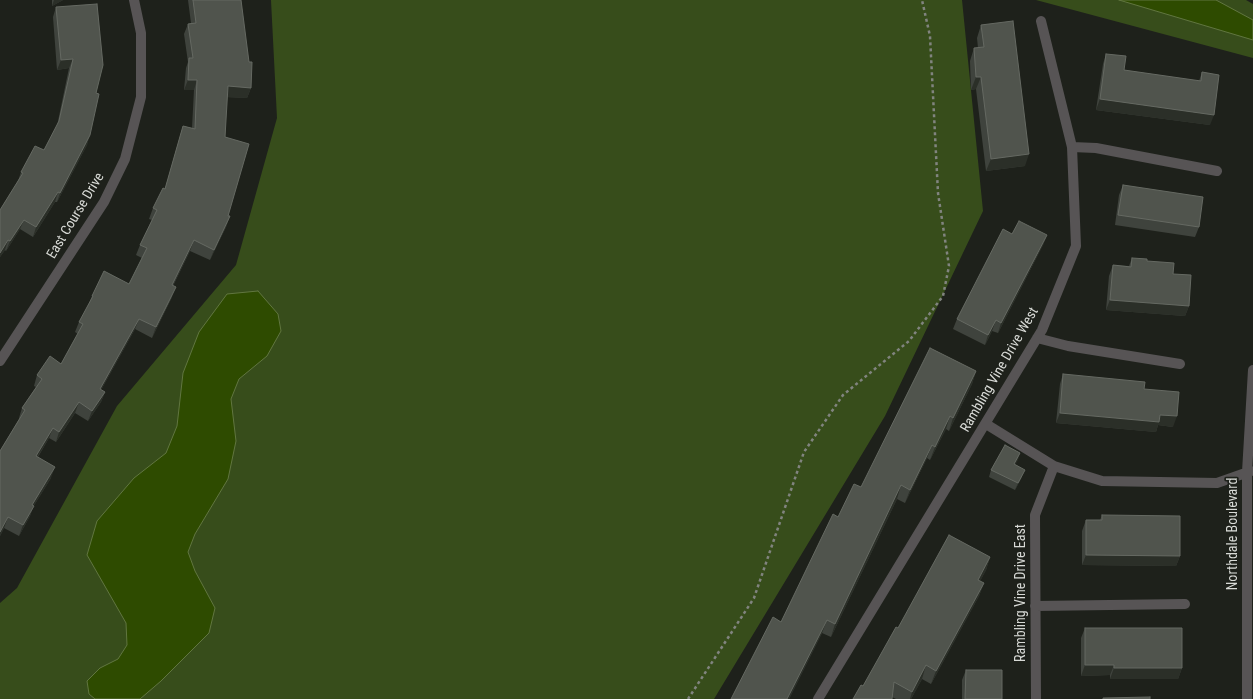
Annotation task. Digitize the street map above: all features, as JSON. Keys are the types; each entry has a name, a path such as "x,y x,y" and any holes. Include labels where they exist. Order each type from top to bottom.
{"street":[{"name":"East Course Drive","path":"0,361 104,202 125,159 141,97 141,33 134,0"},
{"name":"Rambling Vine Drive West","path":"818,699 1038,338 1076,246 1072,147 1041,21"},
{"path":"1072,147 1096,148 1217,171"},
{"path":"1038,338 1068,346 1180,364"},
{"name":"Northdale Boulevard","path":"1247,699 1253,370"},
{"path":"986,424 1054,466 1102,481 1217,483 1250,471"},
{"name":"Rambling Vine Drive East","path":"1036,699 1035,515 1054,466"},
{"path":"1035,606 1185,604"}],"path":[{"path":"688,699 754,598 804,452 843,395 909,341 943,296 949,266 938,193 930,36 922,0"}],"shaded area":[{"path":"271,0 962,0 983,211 885,416 714,699 0,699 0,603 17,588 117,406 236,265 277,118"},
{"path":"1036,0 1246,0 1253,4 1253,58"},
{"path":"1119,0 1216,0 1253,20 1253,40"},
{"path":"258,291 278,314 281,331 267,356 239,379 231,399 236,441 228,479 195,534 188,552 195,571 215,608 209,633 161,681 140,699 95,699 89,694 87,681 100,668 118,659 127,645 126,623 87,555 97,521 134,478 166,453 177,426 183,373 199,332 227,294"}],"building":[{"path":"193,0 241,0 249,62 252,62 251,88 228,86 225,137 249,144 228,216 230,216 214,250 194,240 172,285 176,287 156,327 139,319 100,389 105,392 92,411 79,402 59,432 53,428 36,456 55,467 32,505 34,506 23,525 8,517 0,532 0,451 25,410 22,408 42,379 37,375 50,356 61,364 83,324 79,322 104,271 129,284 147,248 140,245 157,210 153,208 163,188 165,189 183,126 195,129 197,80 188,80 189,58 193,58 188,24 196,23"},
{"path":"97,4 103,65 96,93 99,94 90,135 60,193 58,192 36,227 24,220 0,253 0,210 23,173 21,172 35,146 44,150 59,121 73,59 61,60 56,7"},
{"path":"1013,21 1029,154 991,159 981,77 976,77 974,48 984,47 981,25"},
{"path":"1106,54 1126,56 1124,70 1201,81 1202,72 1219,75 1214,115 1100,99"},
{"path":"1123,185 1203,197 1199,227 1118,215"},
{"path":"1019,221 1047,235 1001,323 996,320 988,335 957,319 1003,229 1012,234"},
{"path":"1132,258 1147,259 1147,261 1174,263 1173,274 1191,275 1189,306 1110,300 1113,265 1131,267"},
{"path":"930,348 976,371 953,418 950,416 935,447 932,445 910,490 901,485 835,624 827,620 787,699 731,699 773,617 781,622 833,514 838,517 854,484 861,487"},
{"path":"1063,374 1145,382 1144,389 1179,392 1177,416 1160,415 1159,422 1060,413"},
{"path":"1005,445 1020,453 1014,464 1025,470 1018,483 991,470"},
{"path":"1102,515 1180,516 1180,556 1086,555 1086,520 1102,520"},
{"path":"949,535 990,557 978,580 984,583 936,671 926,665 912,692 894,682 892,699 853,699 861,685 863,686 896,627 898,628"},
{"path":"1085,628 1182,628 1182,668 1114,668 1114,665 1085,665"},
{"path":"966,670 1002,670 1002,699 965,699"},
{"path":"1150,697 1150,699 1103,699 1103,698"}]}
